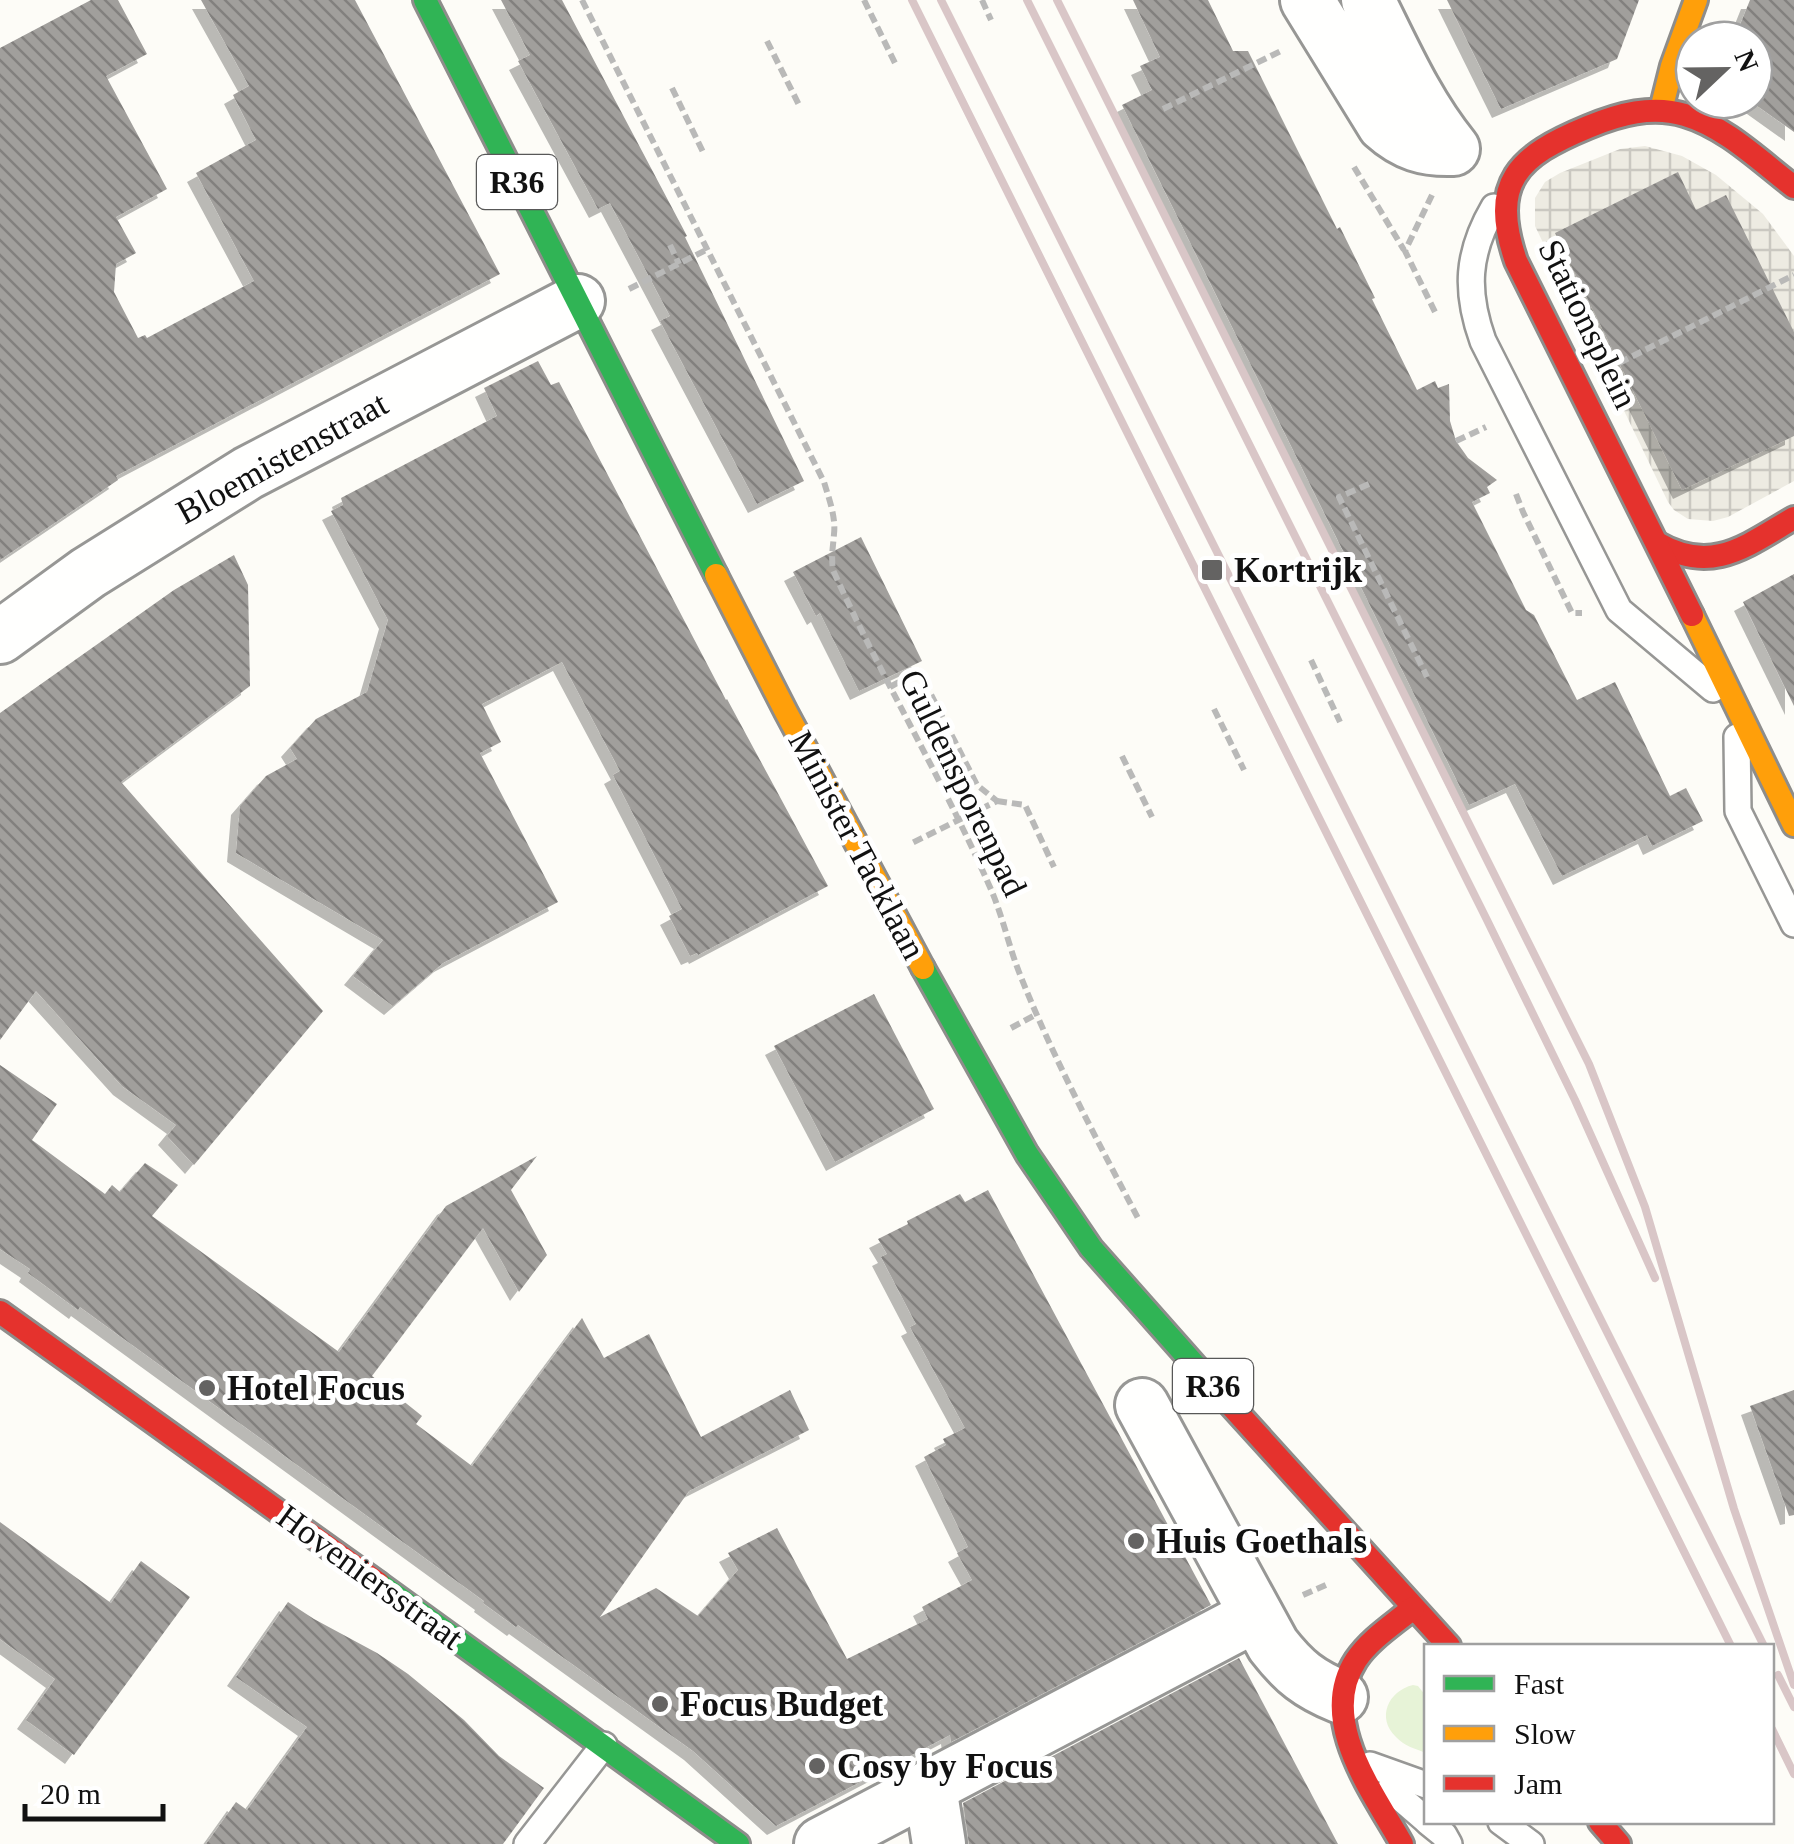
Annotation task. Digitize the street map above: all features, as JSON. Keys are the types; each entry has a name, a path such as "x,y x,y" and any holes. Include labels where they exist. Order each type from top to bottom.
{"main road":[{"name":"Minister Tacklaan","path":"425,0 786,712 1027,1154 1091,1248 1446,1644"},
{"path":"1661,110 1676,52 1696,0"},
{"path":"1510,186 1522,166 1545,146 1613,116 1661,110 1708,124 1794,187"},
{"name":"Stationsplein","path":"1510,186 1504,212 1510,245 1794,825"},
{"path":"1657,543 1684,558 1714,558 1794,518"},
{"name":"Hoveniersstraat","path":"0,1312 738,1844"},
{"path":"1402,1844 1356,1760 1345,1730 1341,1697 1354,1663 1413,1608"},
{"path":"1602,1824 1619,1844"}],"street":[{"path":"1307,0 1384,126 1399,139 1416,146 1453,150"},
{"path":"1368,0 1419,102 1453,150 1510,186"},
{"name":"Bloemistenstraat","path":"0,637 88,572 248,473 578,301"},
{"path":"1142,1406 1273,1645 1291,1668 1319,1688 1341,1697"},
{"path":"821,1844 1256,1615"},
{"path":"930,1787 939,1844"}],"lane":[{"path":"1510,186 1492,210 1472,258 1472,299 1483,341 1619,610 1736,708 1738,810 1794,924"},
{"path":"1478,238 1495,273"},
{"path":"1612,514 1657,543"},
{"path":"528,1844 604,1745"},
{"path":"1356,1760 1424,1784"},
{"path":"1356,1760 1424,1818"},
{"path":"1431,1824 1449,1844"},
{"path":"1504,1824 1531,1844"}],"path":[{"name":"Guldensporenpad","path":"582,0 824,482 835,532 833,570 992,890 1036,1014 1144,1230"},
{"path":"864,0 894,63"},
{"path":"982,0 991,20"},
{"path":"767,41 800,107"},
{"path":"1162,109 1284,50"},
{"path":"672,88 704,152"},
{"path":"670,246 679,264"},
{"path":"629,289 706,250"},
{"path":"1578,383 1794,276"},
{"path":"1456,441 1474,432"},
{"path":"1369,484 1338,497 1427,676"},
{"path":"1311,660 1340,722"},
{"path":"890,687 919,672 978,785 997,801 1025,805 1054,867"},
{"path":"1214,709 1244,770"},
{"path":"1122,756 1152,817"},
{"path":"910,844 997,801"}],"green space":[{"path":"1418,1686 1424,1694 1424,1752 1399,1740 1387,1722 1391,1699 1404,1688"}],"shaded area":[{"path":"1645,146 1682,156 1716,175 1763,214 1794,256 1794,481 1728,517 1713,521 1688,519 1668,502 1535,226 1535,198 1545,182 1620,149"}],"building":[{"path":"91,0 118,0 147,54 106,76 167,189 116,217 136,253 116,264 114,292 138,338 147,338 254,281 196,173 256,140 233,95 249,86 201,0 355,0 500,274 116,476 118,480 0,560 0,48"},
{"path":"501,0 562,0 687,236 804,481 757,504 660,321 670,316 610,203 598,209 518,61 530,55"},
{"name":"Kortrijk","path":"1133,0 1208,0 1233,51 1248,51 1337,229 1340,227 1417,390 1435,381 1438,388 1449,384 1450,421 1456,441 1468,458 1497,480 1487,487 1490,493 1472,502 1577,700 1615,682 1670,796 1686,788 1703,821 1652,846 1647,835 1562,876 1515,784 1469,805 1122,105 1152,90 1140,66 1160,57"},
{"path":"1447,0 1639,0 1617,59 1501,109"},
{"path":"1750,0 1794,0 1794,132 1774,118 1774,20 1742,20"},
{"path":"1678,172 1696,210 1726,195 1794,332 1794,436 1682,490 1555,233"},
{"path":"538,361 551,385 559,382 828,886 690,956 669,916 682,909 613,775 620,771 562,662 482,704 501,742 480,753 558,902 443,963 393,1006 353,976 383,940 236,853 240,806 266,776 297,759 290,748 316,719 367,692 388,620 331,511 343,505 341,498 497,416 484,388"},
{"path":"861,537 922,661 859,691 820,613 816,616 793,572"},
{"path":"234,555 248,585 250,686 121,782 323,1011 194,1165 167,1136 176,1125 122,1086 36,991 0,1040 0,713 174,590"},
{"path":"1794,574 1794,706 1743,602"},
{"path":"874,994 934,1109 835,1162 774,1046"},
{"path":"0,1065 57,1104 32,1140 105,1194 112,1185 120,1192 145,1163 178,1185 152,1216 339,1352 446,1206 537,1156 511,1190 547,1255 519,1292 483,1228 372,1376 422,1416 416,1424 472,1466 582,1318 604,1358 649,1334 701,1437 790,1390 809,1430 689,1491 600,1617 656,1588 698,1616 738,1570 728,1553 777,1528 847,1659 928,1619 922,1607 972,1580 957,1553 968,1547 924,1457 946,1445 943,1439 965,1428 910,1327 916,1324 881,1257 887,1254 878,1239 960,1194 965,1202 988,1190 1211,1605 951,1742 950,1735 776,1826 693,1751 516,1627 80,1307 78,1310 0,1249"},
{"path":"1794,1390 1794,1515 1789,1516 1750,1406"},
{"path":"0,1522 111,1603 141,1561 190,1597 74,1755 26,1720 55,1679 0,1639"},
{"path":"288,1602 408,1674 464,1720 499,1756 544,1788 503,1844 206,1844 236,1802 247,1810 307,1727 236,1677"},
{"path":"1239,1658 1338,1844 969,1844 963,1803"}],"railway":[{"path":"912,0 1730,1644"},
{"path":"941,0 1763,1644"},
{"path":"1027,0 1486,918 1575,1100 1655,1278"},
{"path":"1057,0 1589,1064 1645,1207 1734,1509 1794,1685"},
{"path":"1778,1675 1794,1707"},
{"path":"1774,1733 1794,1774"}],"traffic: fast":[{"path":"425,0 716,575"},
{"path":"923,968 1027,1154 1091,1248 1207,1379"},
{"path":"378,1583 738,1844"}],"traffic: slow":[{"path":"1661,110 1696,0"},
{"path":"716,575 923,968"},
{"path":"1692,615 1794,825"}],"traffic: jam":[{"path":"1692,615 1516,261 1508,234 1508,192 1527,161 1543,149 1600,122 1648,111 1685,115 1715,128 1794,187"},
{"path":"1657,543 1695,557 1712,557 1744,547 1794,518"},
{"path":"0,1312 378,1583"},
{"path":"1207,1379 1447,1644"},
{"path":"1402,1844 1364,1779 1346,1731 1343,1707 1346,1683 1356,1660 1413,1608"},
{"path":"1602,1824 1619,1844"}],"place":[{"name":"Kortrijk","path":"1212,570"},
{"name":"Hotel Focus","path":"207,1388"},
{"name":"Huis Goethals","path":"1136,1541"},
{"name":"Focus Budget","path":"660,1704"},
{"name":"Cosy by Focus","path":"817,1766"}]}
